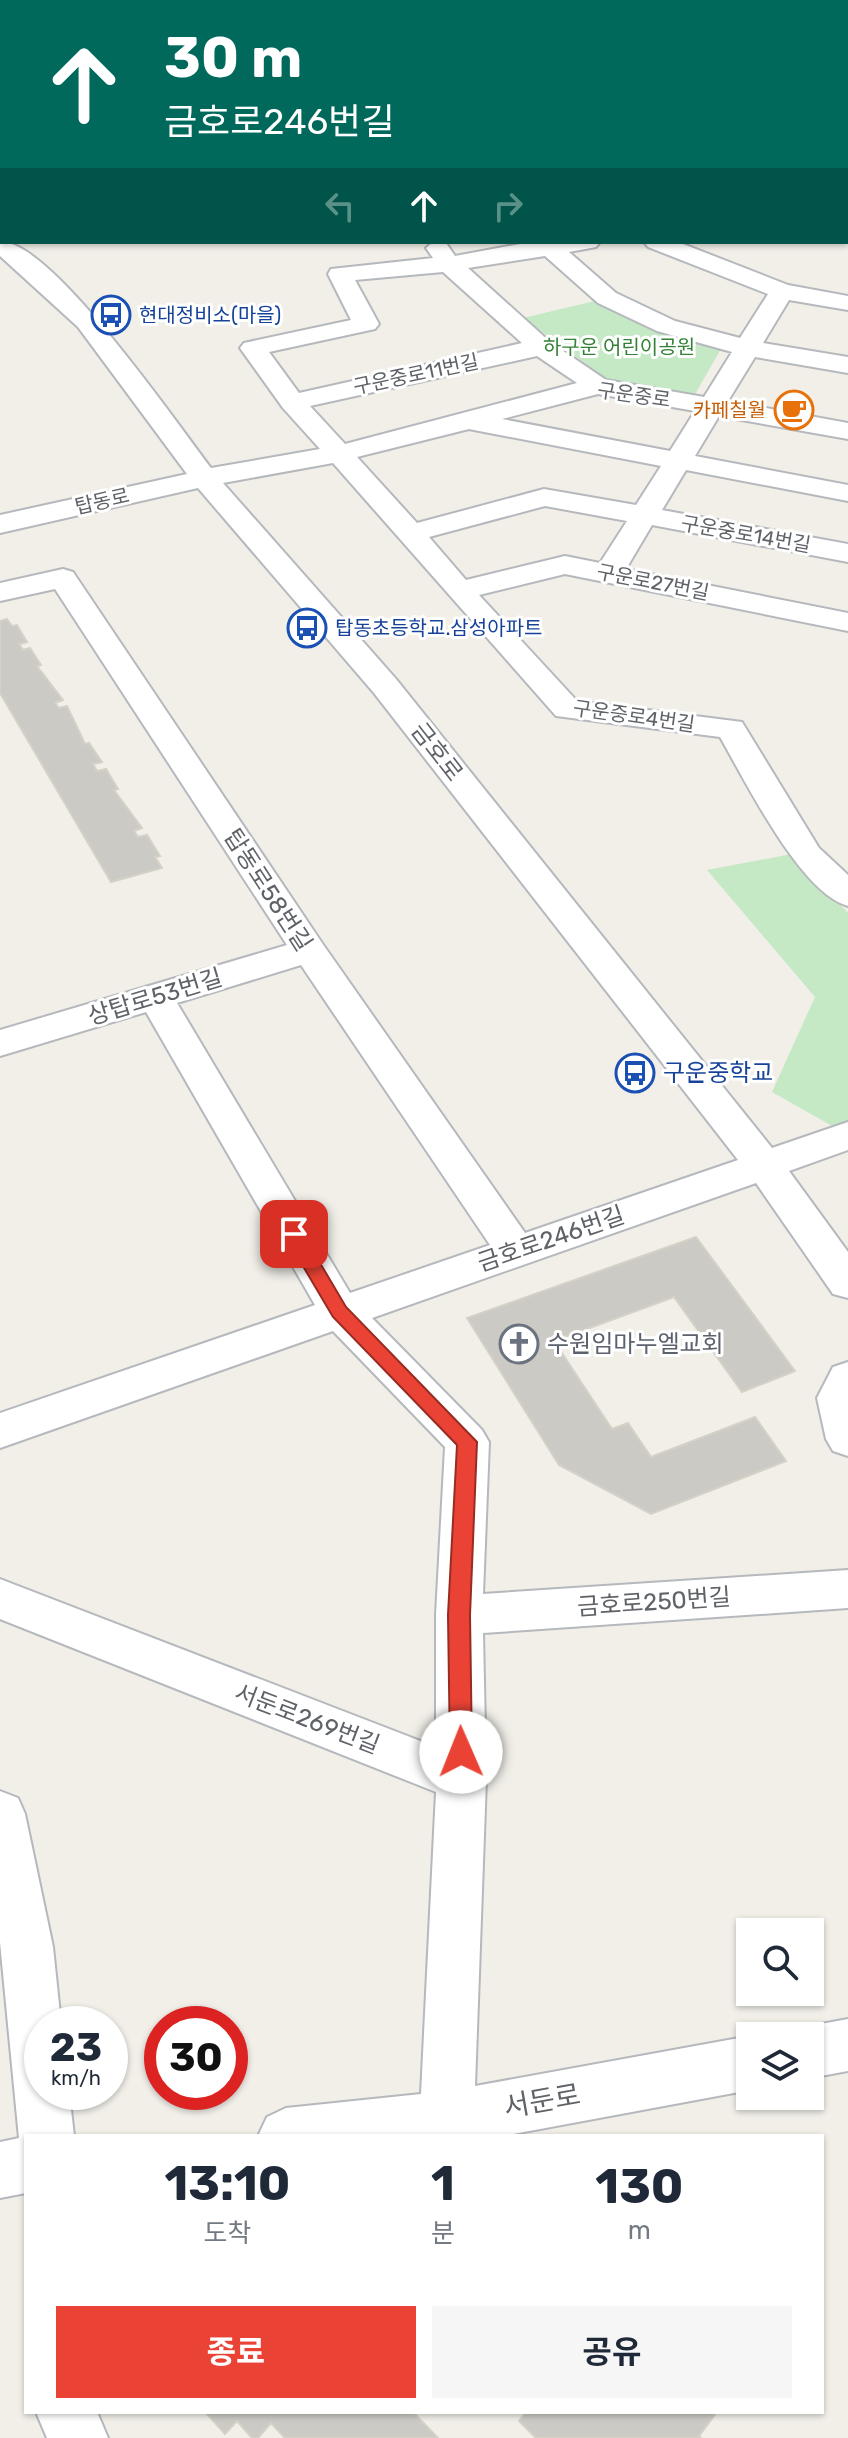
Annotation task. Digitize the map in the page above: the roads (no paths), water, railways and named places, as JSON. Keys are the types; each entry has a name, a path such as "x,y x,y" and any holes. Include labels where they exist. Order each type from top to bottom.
{"street":[{"name":"금호로","path":"0,244 32,269 87,322 204,478 385,686 763,1164 848,1283"},
{"path":"435,244 449,264 541,347 598,386"},
{"path":"661,244 782,291 848,303"},
{"path":"449,264 545,245 607,298 666,326 748,348 848,365"},
{"name":"구운중로4번길","path":"449,264 340,274 366,324 253,348 292,402 567,709 731,729 806,854 848,895"},
{"path":"0,277 32,269"},
{"name":"구운중로14번길","path":"609,573 782,291"},
{"name":"구운중로11번길","path":"292,402 541,347"},
{"name":"구운중로","path":"204,478 339,454 598,386 848,431"},
{"name":"구운중로","path":"471,421 678,461"},
{"path":"678,461 848,493"},
{"name":"탑동로","path":"0,524 204,478"},
{"path":"411,533 544,497 645,515"},
{"name":"구운중로14번길","path":"645,515 848,553"},
{"name":"구운로27번길","path":"459,591 565,565 848,622"},
{"name":"탑동로58번길","path":"0,592 63,578 309,951 516,1251"},
{"name":"상탑로53번길","path":"0,1043 309,951"},
{"path":"156,997 340,1312 467,1442 459,1615 461,1779 447,2119"},
{"name":"금호로246번길","path":"0,1431 848,1136"},
{"path":"848,1379 838,1398 848,1439"},
{"name":"금호로250번길","path":"459,1615 848,1589"},
{"name":"서둔로269번길","path":"0,1599 461,1779"},
{"path":"0,1814 27,1947 46,2134"},
{"path":"824,2049 848,2045"},
{"name":"서둔로","path":"305,2134 447,2119 736,2066"},
{"path":"0,2170 24,2165"},
{"path":"67,2414 78,2438"}],"place":[{"name":"현대정비소(마을)","path":"111,315"},
{"name":"카페칠월","path":"794,410"},
{"name":"탑동초등학교.삼성아파트","path":"307,628"},
{"name":"구운중학교","path":"635,1073"},
{"name":"수원임마누엘교회","path":"519,1344"}],"park label":[{"name":"하구운 어린이공원","path":"619,347"}]}
